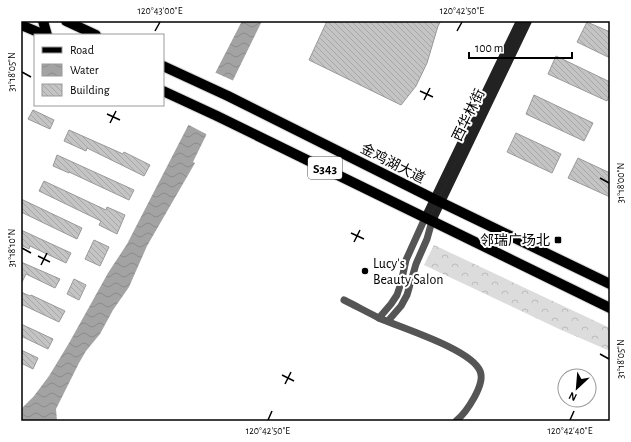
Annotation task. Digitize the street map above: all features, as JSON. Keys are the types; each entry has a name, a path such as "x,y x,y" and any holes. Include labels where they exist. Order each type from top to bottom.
{"main road":[{"path":"43,21 46,34"},
{"path":"66,21 94,34"},
{"name":"西华林街","path":"479,114 520,21"},
{"name":"西华林街","path":"428,219 479,114 528,21"},
{"path":"21,24 44,34"},
{"name":"金鸡湖大道","path":"164,66 228,96 610,284"},
{"name":"S343","path":"164,90 610,308"}],"street":[{"path":"379,318 397,295 406,260 428,219"},
{"path":"388,321 401,306 407,295 416,264 427,239 428,219"},
{"path":"344,300 379,318 448,346 474,363 480,370 482,376 479,389 456,421"}],"green space":[{"path":"434,245 610,328 610,351 559,329 424,265"}],"water":[{"path":"242,21 262,21 193,162 195,163 147,246 129,287 113,310 100,334 86,351 79,363 56,409 57,421 21,421 21,409 34,396 49,376 108,273 127,244"}],"pier":[{"path":"214,72 234,81 208,135 187,124"}],"building":[{"path":"327,21 441,21 438,26 427,63 416,86 401,105 309,60"},
{"path":"587,22 610,32 610,58 577,42"},
{"path":"556,56 610,82 610,94 607,101 548,74"},
{"path":"534,95 593,123 584,141 526,114"},
{"path":"33,110 54,120 50,129 28,119"},
{"path":"69,130 123,154 124,152 150,165 144,176 87,148 86,151 64,141"},
{"path":"516,133 561,154 552,173 507,152"},
{"path":"57,155 134,190 129,200 53,166"},
{"path":"578,158 610,173 610,197 568,178"},
{"path":"44,181 106,210 107,207 125,215 117,234 99,225 101,221 39,191"},
{"path":"21,199 82,228 77,239 21,212"},
{"path":"21,230 71,253 66,263 30,246 29,249 21,245"},
{"path":"94,240 109,247 100,266 85,259"},
{"path":"21,262 60,279 55,288 26,274 21,284"},
{"path":"74,279 86,285 79,300 67,294"},
{"path":"21,292 30,296 31,295 65,311 59,322 21,304"},
{"path":"21,324 53,339 48,349 21,336"},
{"path":"21,350 38,358 33,369 21,363"}],"place":[{"name":"邻瑞广场北","path":"558,240"},
{"name":"Lucy's Beauty Salon","path":"365,271"}]}
